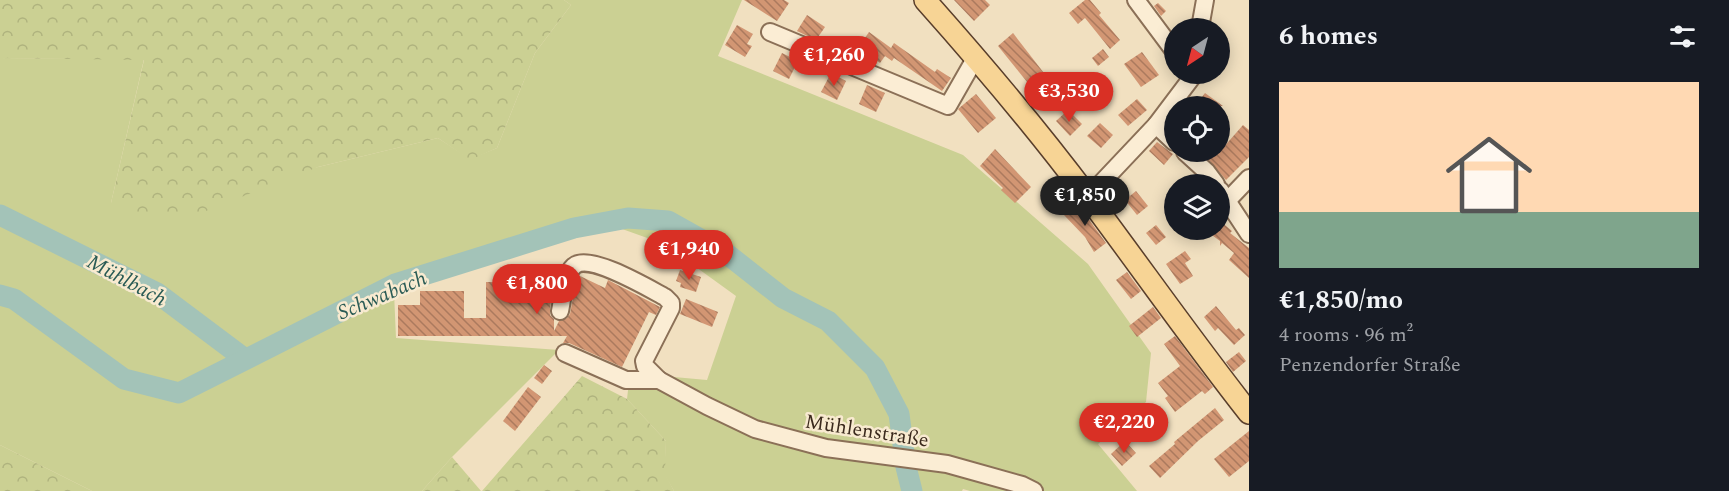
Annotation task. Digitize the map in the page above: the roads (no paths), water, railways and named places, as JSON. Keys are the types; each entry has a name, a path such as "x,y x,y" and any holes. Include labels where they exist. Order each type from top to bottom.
{"main road":[{"path":"925,0 976,57 1088,196 1249,413"}],"street":[{"path":"1136,0 1164,38"},
{"path":"1202,18 1205,0"},
{"path":"770,32 948,106 976,57"},
{"path":"1088,196 1156,125 1185,84"},
{"path":"1156,125 1164,133"},
{"path":"1196,162 1208,174"},
{"path":"1230,191 1249,178"},
{"path":"1230,206 1249,234"},
{"path":"560,311 567,277 573,267 581,262 608,269 664,297 671,303 671,308 644,361 645,366 659,380"},
{"name":"Mühlenstraße","path":"565,352 626,380 659,380 755,429 826,448 947,464 1022,485 1034,491"}],"waterway":[{"name":"Mühlbach","path":"0,215 157,293 245,359"},
{"name":"Schwabach","path":"0,295 14,299 124,379 179,393 395,284 574,228 628,218 668,221 727,254 783,298 828,321 875,368 899,414 906,467 912,491"}]}
